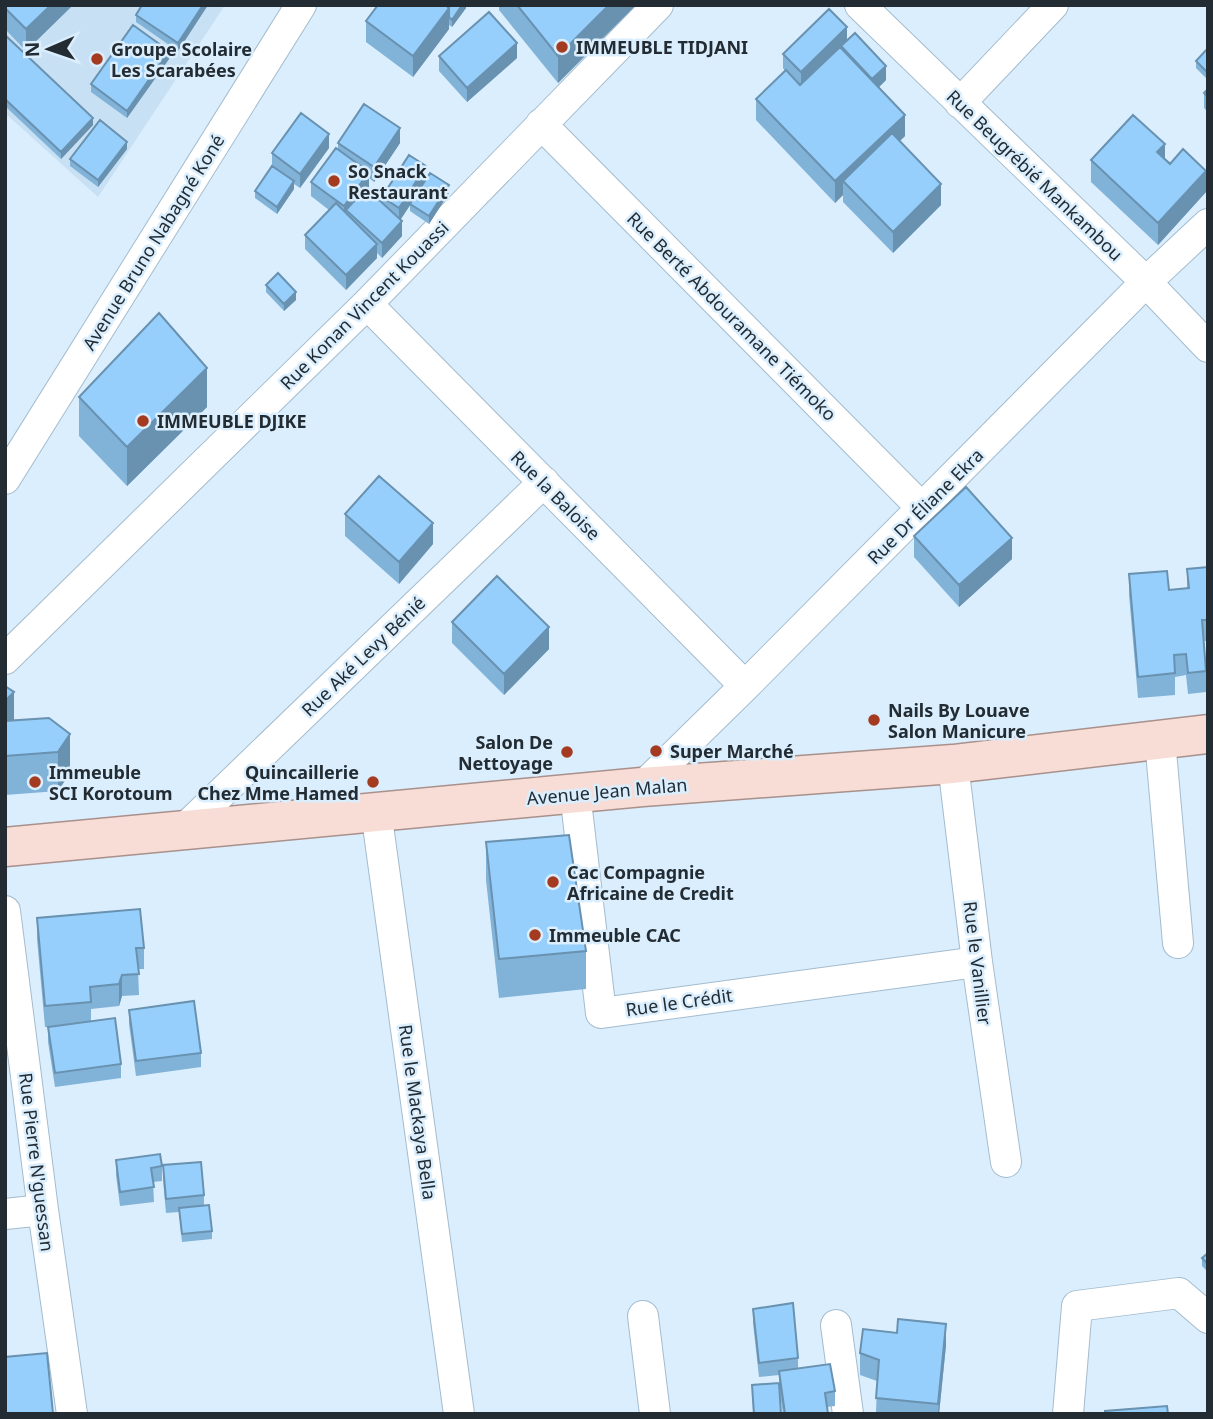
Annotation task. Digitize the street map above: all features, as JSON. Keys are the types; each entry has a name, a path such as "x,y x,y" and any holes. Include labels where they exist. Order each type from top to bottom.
{"main road":[{"name":"Avenue Jean Malan","path":"5,847 642,787 953,764 1208,734"}],"street":[{"name":"Avenue Bruno Nabagné Koné","path":"5,479 301,5"},
{"name":"Rue Konan Vincent Kouassi","path":"5,659 367,304 658,5"},
{"name":"Rue Beugrébié Mankambou","path":"860,5 1146,282 1208,347"},
{"path":"960,103 1052,5"},
{"name":"Rue Berté Abdouramane Tiémoko","path":"541,124 922,508"},
{"name":"Rue Dr Éliane Ekra","path":"642,787 746,686 1146,282 1208,224"},
{"name":"Rue la Baloise","path":"367,304 746,686"},
{"name":"Rue Aké Levy Bénié","path":"182,831 544,482"},
{"path":"1160,740 1178,943"},
{"name":"Rue le Vanillier","path":"953,764 977,962 1006,1162"},
{"name":"Rue le Crédit","path":"575,793 601,1013 977,962"},
{"name":"Rue le Mackaya Bella","path":"376,811 459,1414"},
{"name":"Rue Pierre N'guessan","path":"5,911 72,1414"},
{"path":"5,1214 43,1210"},
{"path":"1068,1414 1077,1306 1180,1293 1208,1318"},
{"path":"643,1316 655,1414"},
{"path":"836,1325 848,1414"}],"shaded area":[{"name":"Groupe Scolaire Les Scarabées","path":"5,5 225,5 98,197 5,113"}],"building":[{"path":"5,5 51,5 26,29"},
{"path":"142,5 203,5 178,43 136,15"},
{"path":"378,5 445,5 449,8 413,56 366,21"},
{"path":"445,5 462,5 452,20 449,17 449,8"},
{"path":"517,5 609,5 558,56"},
{"path":"829,9 847,27 801,72 783,54"},
{"path":"489,12 517,43 467,88 439,56"},
{"path":"133,25 169,51 127,111 91,84"},
{"path":"855,33 886,66 872,79 841,46"},
{"path":"5,35 93,118 61,152 5,99"},
{"path":"840,47 905,115 835,181 756,99 786,70 800,85"},
{"path":"1208,48 1208,73 1196,61"},
{"path":"364,104 400,128 374,167 338,143"},
{"path":"301,113 329,134 300,174 272,153"},
{"path":"1133,115 1165,144 1157,152 1170,164 1183,149 1206,171 1158,223 1091,160"},
{"path":"100,120 127,142 98,180 70,159"},
{"path":"892,133 941,184 893,232 843,181"},
{"path":"336,148 369,172 344,206 311,182"},
{"path":"409,155 426,166 399,208 382,197"},
{"path":"272,166 294,181 277,207 255,191"},
{"path":"430,173 449,185 429,216 410,204"},
{"path":"366,188 402,221 382,243 346,210"},
{"path":"336,203 377,244 346,275 305,235"},
{"path":"278,273 296,292 284,304 266,285"},
{"path":"159,313 207,368 127,447 79,397"},
{"path":"379,476 433,523 399,562 345,514"},
{"path":"966,487 1012,538 959,585 914,536"},
{"path":"1208,567 1208,620 1202,620 1206,671 1188,673 1186,654 1174,655 1175,673 1138,677 1129,574 1167,571 1169,590 1189,588 1187,569"},
{"path":"497,576 549,627 504,674 452,622"},
{"path":"5,686 14,692 5,701"},
{"path":"49,718 70,734 58,752 5,756 5,721"},
{"name":"Immeuble CAC","path":"569,835 586,951 499,959 486,842"},
{"path":"140,909 144,948 136,948 139,974 122,975 119,984 90,987 91,1002 45,1006 37,918"},
{"path":"194,1001 201,1053 136,1061 129,1010"},
{"path":"115,1018 121,1064 55,1073 48,1027"},
{"path":"160,1154 162,1166 151,1168 154,1187 120,1192 116,1160"},
{"path":"201,1162 204,1195 166,1199 163,1165"},
{"path":"209,1205 212,1231 182,1234 179,1208"},
{"path":"1208,1253 1208,1264 1202,1258"},
{"path":"793,1303 798,1358 759,1363 753,1309"},
{"path":"898,1319 946,1324 938,1404 876,1398 879,1360 860,1353 863,1329 897,1333"},
{"path":"47,1353 53,1414 5,1414 5,1357"},
{"path":"830,1364 835,1391 825,1393 828,1414 785,1414 779,1371"},
{"path":"779,1383 781,1414 754,1414 752,1385"},
{"path":"1167,1406 1168,1414 1105,1414 1105,1411"}],"place":[{"name":"IMMEUBLE TIDJANI","path":"562,47"},
{"name":"Groupe Scolaire Les Scarabées","path":"97,59"},
{"name":"So Snack Restaurant","path":"334,181"},
{"name":"IMMEUBLE DJIKE","path":"143,421"},
{"name":"Nails By Louave Salon Manicure","path":"874,720"},
{"name":"Super Marché","path":"656,751"},
{"name":"Salon De Nettoyage","path":"567,752"},
{"name":"Immeuble SCI Korotoum","path":"35,782"},
{"name":"Quincaillerie Chez Mme Hamed","path":"373,782"},
{"name":"Cac Compagnie Africaine de Credit","path":"553,882"},
{"name":"Immeuble CAC","path":"535,935"}]}
